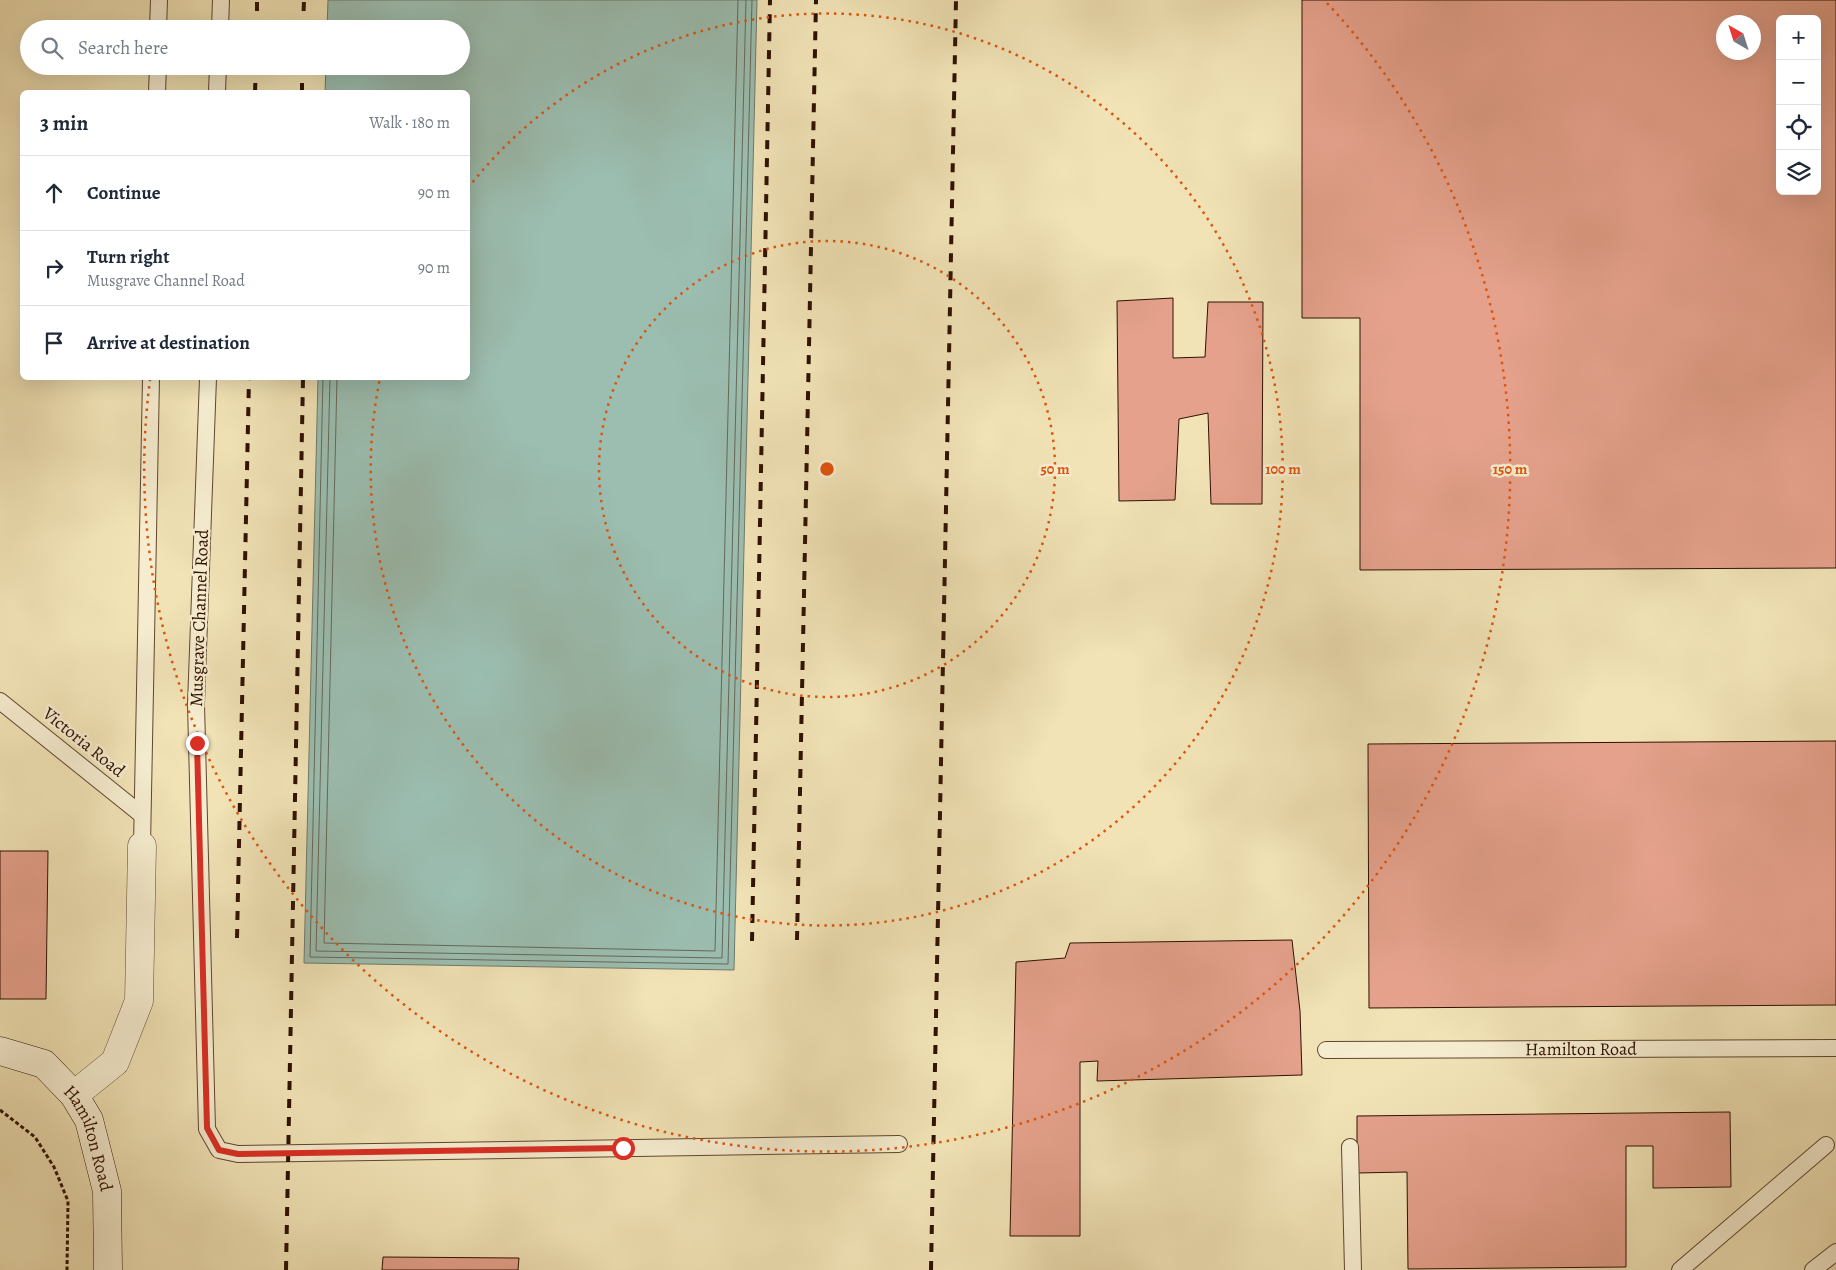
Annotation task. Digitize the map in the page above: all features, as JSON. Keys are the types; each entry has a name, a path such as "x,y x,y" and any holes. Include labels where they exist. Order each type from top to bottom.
{"street":[{"path":"74,1095 115,1062 139,1001 142,846"},
{"name":"Hamilton Road","path":"0,1051 44,1064 74,1095 89,1120 107,1191 108,1270"}],"lane":[{"path":"158,20 159,0"},
{"path":"220,20 221,0"},
{"path":"157,90 158,75"},
{"path":"218,75 218,90"},
{"path":"142,846 151,380"},
{"name":"Musgrave Channel Road","path":"208,380 196,704 207,1128 219,1150 238,1154 899,1144"},
{"name":"Victoria Road","path":"0,701 142,815"},
{"name":"Hamilton Road","path":"1326,1050 1836,1048"},
{"path":"1680,1270 1826,1145"},
{"path":"1350,1147 1352,1270"},
{"path":"1813,1270 1836,1252"}],"path":[{"path":"0,1110 35,1137 54,1167 68,1201 67,1270"}],"water":[{"path":"328,0 757,0 734,970 304,963 318,380 470,380 470,90 325,90 326,75 470,75 470,20 327,20"}],"building":[{"path":"1302,0 1836,0 1836,568 1360,570 1360,318 1302,318"},
{"path":"1173,298 1173,358 1205,357 1208,302 1263,302 1262,504 1211,504 1208,413 1179,419 1175,500 1119,501 1117,301"},
{"path":"1836,741 1836,1005 1369,1008 1368,744"},
{"path":"0,851 48,851 46,999 0,999"},
{"path":"1292,940 1300,1011 1302,1075 1097,1081 1098,1061 1080,1062 1080,1236 1010,1236 1016,962 1065,958 1070,943"},
{"path":"1730,1112 1731,1187 1653,1188 1653,1146 1626,1146 1626,1267 1408,1269 1407,1172 1357,1173 1357,1116"},
{"path":"383,1257 519,1258 518,1270 382,1270"}],"railway":[{"path":"257,0 257,20"},
{"path":"303,20 304,0"},
{"path":"752,941 770,0"},
{"path":"797,940 816,0"},
{"path":"931,1270 956,0"},
{"path":"255,90 256,75"},
{"path":"302,75 302,90"},
{"path":"237,938 249,380"},
{"path":"286,1270 303,380"}],"route":[{"path":"197,743 207,1128 219,1150 238,1154 623,1148"}]}
